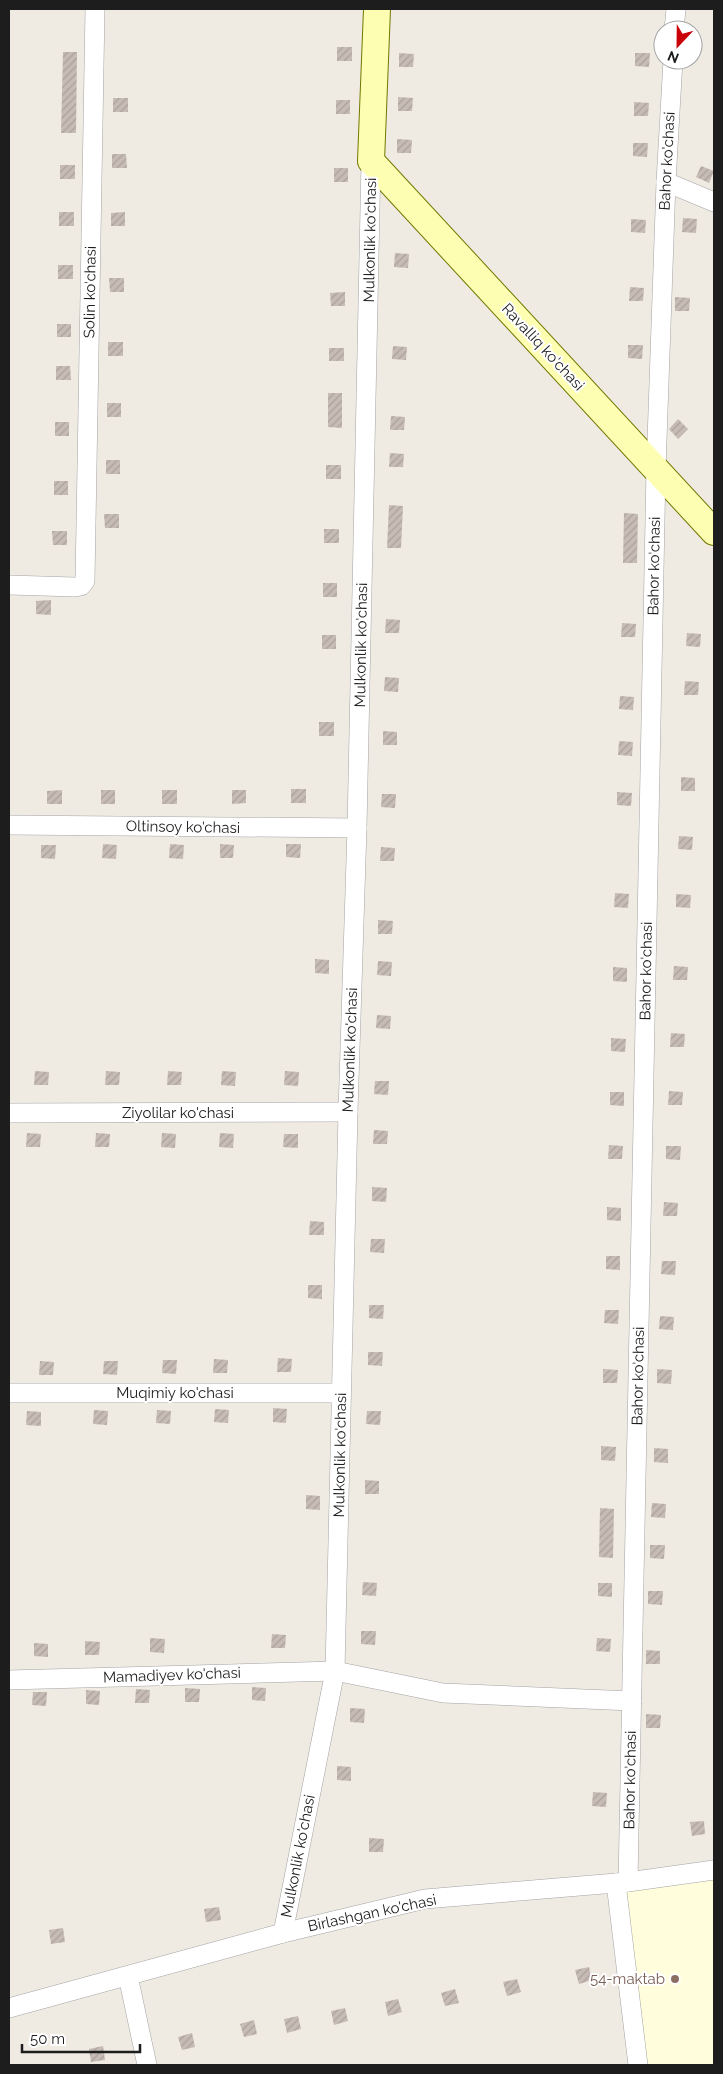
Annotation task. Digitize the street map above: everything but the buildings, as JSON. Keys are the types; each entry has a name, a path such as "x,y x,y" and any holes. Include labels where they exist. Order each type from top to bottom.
{"street":[{"name":"Solin ko'chasi","path":"9,585 75,587 81,586 86,576 94,9"},
{"path":"371,161 377,9"},
{"name":"Bahor ko'chasi","path":"638,2065 622,1882 632,1701 656,469 666,182 672,70"},
{"name":"Ravalliq ko'chasi","path":"371,161 714,532"},
{"name":"Mulkonlik ko'chasi","path":"283,1933 334,1671 357,828 371,161"},
{"path":"666,182 714,202"},
{"name":"Oltinsoy ko'chasi","path":"9,825 357,828"},
{"name":"Ziyolilar ko'chasi","path":"9,1113 348,1112"},
{"name":"Muqimiy ko'chasi","path":"9,1393 341,1393"},
{"name":"Mamadiyev ko'chasi","path":"9,1680 334,1671 443,1693 632,1701"},
{"name":"Birlashgan ko'chasi","path":"9,2008 283,1933 425,1899 622,1882 714,1870"},
{"path":"128,1976 147,2065"}],"shaded area":[{"name":"54-maktab","path":"714,1880 714,2065 646,2065 626,1892"}],"place":[{"name":"54-maktab","path":"675,1979"}]}
